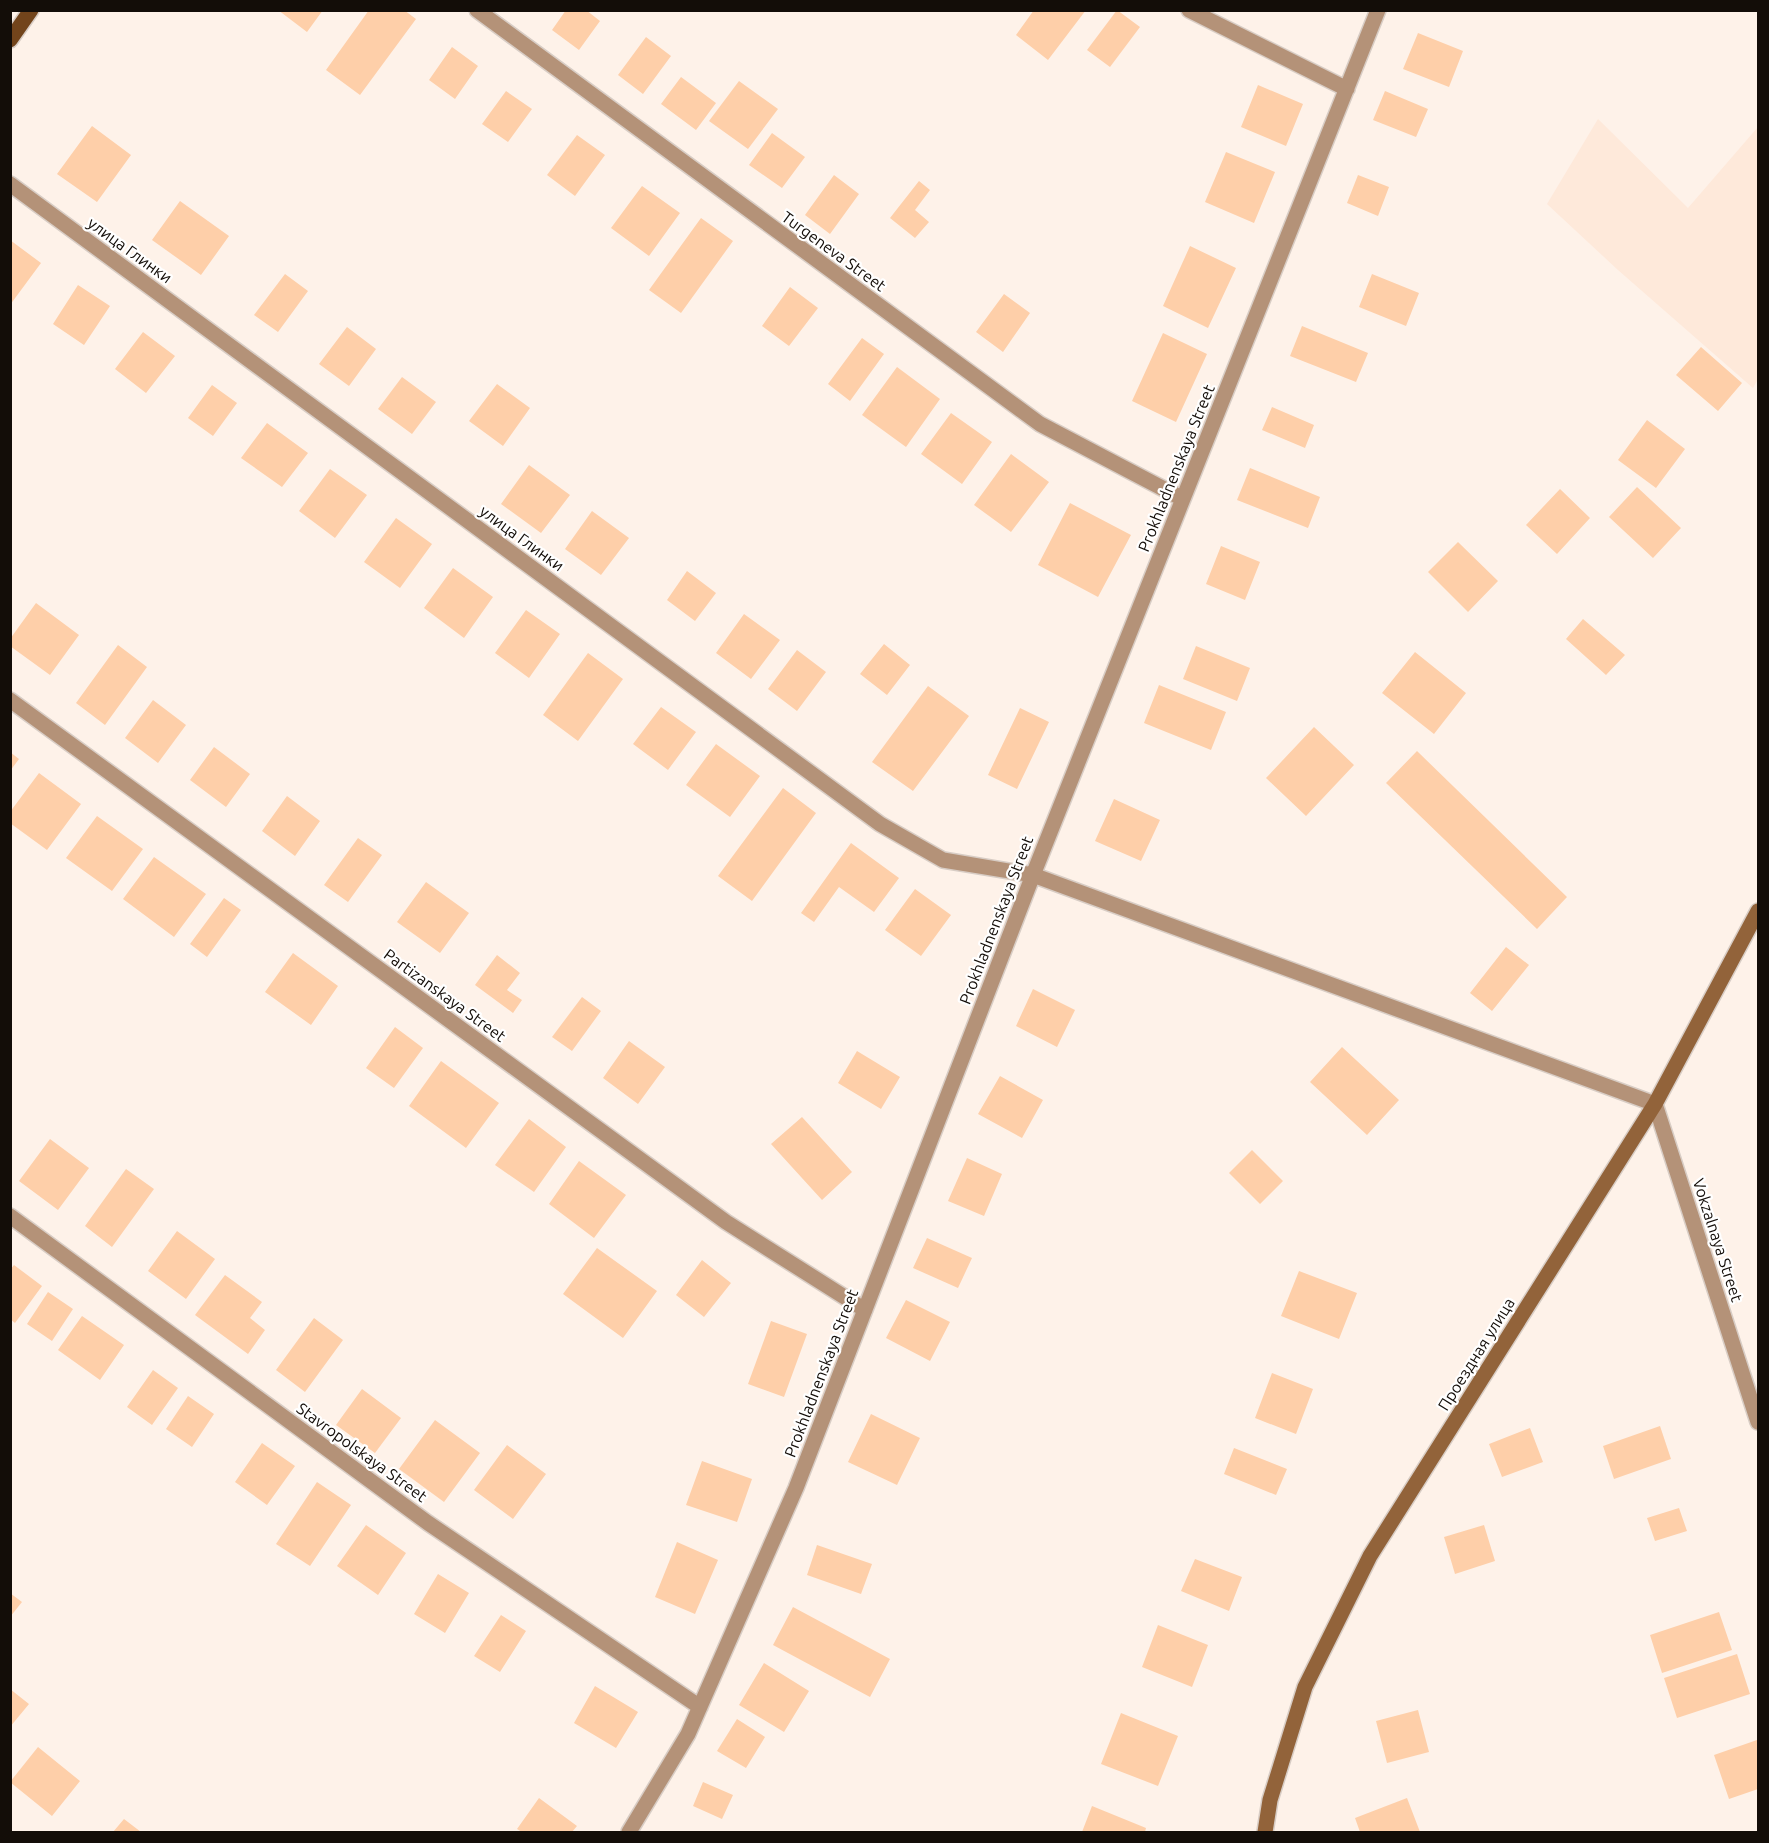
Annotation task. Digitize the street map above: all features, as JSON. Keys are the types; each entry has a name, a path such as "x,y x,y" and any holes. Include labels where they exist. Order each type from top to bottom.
{"main road":[{"path":"10,40 31,10"},
{"name":"Проездная улица","path":"1265,1833 1270,1800 1305,1688 1370,1556 1655,1104 1758,911"}],"street":[{"name":"Turgeneva Street","path":"477,10 1040,424 1183,499"},
{"path":"1189,10 1347,89"},
{"name":"Prokhladnenskaya Street","path":"630,1833 688,1734 796,1488 1033,875 1378,10"},
{"name":"улица Глинки","path":"10,184 880,824 943,860 1033,875 1655,1104"},
{"name":"Partizanskaya Street","path":"10,700 726,1222 865,1310"},
{"name":"Vokzalnaya Street","path":"1655,1104 1758,1422"},
{"name":"Stavropolskaya Street","path":"10,1216 428,1523 700,1707"}],"shaded area":[{"path":"1598,119 1688,208 1758,127 1758,379 1753,388 1618,270 1547,204"}],"building":[{"path":"278,10 323,10 307,32"},
{"path":"369,10 404,10 416,19 360,95 326,70"},
{"path":"566,10 586,10 600,21 579,50 552,30"},
{"path":"1034,10 1086,10 1048,60 1016,35"},
{"path":"1117,10 1140,27 1110,67 1087,50"},
{"path":"1418,33 1463,51 1449,87 1403,69"},
{"path":"646,37 671,56 643,94 618,75"},
{"path":"452,47 478,66 455,99 429,80"},
{"path":"681,77 716,103 696,130 661,104"},
{"path":"739,81 778,109 748,149 709,121"},
{"path":"1258,85 1303,104 1286,146 1241,127"},
{"path":"506,91 532,109 508,142 482,124"},
{"path":"1385,91 1428,109 1416,137 1373,120"},
{"path":"92,126 131,155 97,202 57,174"},
{"path":"772,133 805,157 782,188 749,165"},
{"path":"577,135 605,155 575,196 547,175"},
{"path":"1226,152 1275,172 1254,223 1205,202"},
{"path":"834,175 859,194 830,234 805,215"},
{"path":"1358,175 1389,187 1378,216 1347,203"},
{"path":"919,181 930,190 915,210 929,222 915,238 890,218"},
{"path":"642,186 680,213 649,256 611,228"},
{"path":"180,201 229,236 201,275 152,240"},
{"path":"701,218 733,241 681,313 649,290"},
{"path":"10,240 41,263 10,305"},
{"path":"1190,246 1236,268 1208,328 1163,306"},
{"path":"285,274 308,291 278,332 254,315"},
{"path":"1372,274 1419,293 1406,326 1359,307"},
{"path":"78,285 110,306 84,345 53,324"},
{"path":"790,287 818,308 789,346 762,326"},
{"path":"1004,294 1030,313 1003,352 976,332"},
{"path":"1302,326 1368,353 1356,382 1290,356"},
{"path":"347,327 376,349 349,386 319,364"},
{"path":"143,332 175,356 146,393 115,369"},
{"path":"1163,333 1207,354 1176,422 1132,401"},
{"path":"862,338 884,354 850,401 828,384"},
{"path":"1701,347 1742,383 1718,411 1676,375"},
{"path":"897,367 940,399 906,447 862,415"},
{"path":"402,377 436,402 412,434 378,409"},
{"path":"497,384 530,408 503,446 469,421"},
{"path":"212,385 237,403 213,436 188,418"},
{"path":"1272,407 1314,425 1305,448 1262,430"},
{"path":"951,413 992,442 962,484 921,454"},
{"path":"1647,420 1685,449 1656,488 1618,460"},
{"path":"267,423 308,453 282,487 241,458"},
{"path":"1011,454 1049,482 1011,532 974,505"},
{"path":"529,465 570,495 541,533 501,504"},
{"path":"1250,468 1320,497 1308,528 1237,500"},
{"path":"330,469 367,495 335,538 299,511"},
{"path":"1637,487 1681,528 1653,558 1609,517"},
{"path":"1560,489 1590,518 1557,554 1526,525"},
{"path":"1070,503 1131,535 1098,597 1038,565"},
{"path":"592,511 629,538 601,575 565,549"},
{"path":"396,518 432,544 400,588 364,562"},
{"path":"1458,542 1498,581 1468,612 1428,572"},
{"path":"1221,546 1260,562 1245,600 1206,584"},
{"path":"453,568 493,597 464,638 424,608"},
{"path":"687,571 716,593 695,621 667,600"},
{"path":"36,603 79,635 50,675 10,646 10,639"},
{"path":"526,610 560,634 529,678 495,653"},
{"path":"744,614 780,640 751,679 716,653"},
{"path":"1583,619 1625,655 1606,675 1566,639"},
{"path":"884,644 910,665 887,695 860,674"},
{"path":"118,645 147,667 105,725 76,703"},
{"path":"1196,646 1250,668 1237,701 1183,679"},
{"path":"797,650 826,672 797,711 768,689"},
{"path":"1415,652 1466,693 1434,734 1382,693"},
{"path":"588,653 623,679 578,741 543,715"},
{"path":"1159,685 1226,712 1211,750 1144,723"},
{"path":"928,686 969,716 913,791 872,762"},
{"path":"153,700 186,725 158,763 125,738"},
{"path":"661,707 696,732 668,770 633,744"},
{"path":"1020,708 1049,722 1017,789 988,775"},
{"path":"1314,727 1354,765 1306,816 1266,778"},
{"path":"716,744 760,776 730,817 686,785"},
{"path":"214,747 250,774 226,807 190,780"},
{"path":"1417,751 1567,897 1537,929 1386,783"},
{"path":"10,752 19,759 10,771"},
{"path":"39,773 81,804 47,850 10,823 10,812"},
{"path":"783,788 816,813 752,901 718,876"},
{"path":"287,796 320,821 295,856 262,831"},
{"path":"1114,799 1160,820 1141,861 1095,841"},
{"path":"97,816 143,849 112,891 66,858"},
{"path":"358,838 382,855 348,902 324,885"},
{"path":"851,843 899,878 874,912 839,887 814,922 801,913"},
{"path":"154,857 206,894 174,937 123,899"},
{"path":"426,882 469,913 440,953 397,922"},
{"path":"915,889 951,915 921,956 885,930"},
{"path":"224,898 241,910 207,957 190,944"},
{"path":"1506,947 1529,965 1492,1011 1470,993"},
{"path":"293,953 338,986 311,1025 265,992"},
{"path":"497,955 520,973 507,990 522,1000 513,1013 475,985"},
{"path":"1033,989 1075,1010 1057,1047 1016,1026"},
{"path":"582,997 601,1011 572,1051 552,1037"},
{"path":"395,1027 423,1048 394,1088 366,1068"},
{"path":"629,1041 665,1067 638,1104 603,1078"},
{"path":"1342,1047 1399,1100 1367,1135 1310,1082"},
{"path":"857,1051 900,1077 881,1109 838,1083"},
{"path":"441,1061 499,1103 466,1148 409,1106"},
{"path":"1000,1076 1043,1100 1022,1138 978,1114"},
{"path":"802,1117 852,1172 822,1200 771,1144"},
{"path":"529,1119 566,1147 534,1192 495,1165"},
{"path":"50,1139 89,1168 58,1210 19,1181"},
{"path":"1252,1150 1283,1181 1260,1204 1229,1173"},
{"path":"967,1158 1002,1174 984,1216 948,1201"},
{"path":"579,1161 626,1195 594,1238 549,1204"},
{"path":"126,1169 154,1189 112,1247 85,1226"},
{"path":"177,1231 215,1259 186,1299 148,1271"},
{"path":"927,1238 972,1258 958,1288 913,1268"},
{"path":"597,1248 657,1291 623,1338 563,1294"},
{"path":"702,1260 731,1283 704,1317 676,1295"},
{"path":"14,1265 42,1286 15,1323 10,1319 10,1270"},
{"path":"1299,1271 1357,1293 1339,1339 1281,1316"},
{"path":"225,1275 262,1302 250,1318 265,1330 248,1354 195,1315"},
{"path":"48,1292 73,1309 52,1341 27,1324"},
{"path":"906,1300 950,1322 930,1361 886,1338"},
{"path":"82,1316 124,1345 100,1380 58,1350"},
{"path":"314,1318 343,1340 305,1392 276,1370"},
{"path":"771,1321 807,1334 784,1397 748,1384"},
{"path":"153,1370 178,1388 152,1425 127,1407"},
{"path":"1272,1373 1313,1389 1296,1434 1255,1418"},
{"path":"362,1389 401,1418 375,1453 336,1425"},
{"path":"188,1396 214,1414 192,1447 166,1429"},
{"path":"871,1414 920,1438 897,1485 848,1462"},
{"path":"435,1420 480,1453 444,1502 399,1469"},
{"path":"1660,1426 1671,1459 1614,1479 1603,1446"},
{"path":"1530,1428 1543,1462 1502,1477 1489,1444"},
{"path":"262,1443 295,1466 267,1505 235,1482"},
{"path":"507,1445 546,1474 513,1519 474,1490"},
{"path":"1234,1448 1287,1469 1276,1495 1224,1474"},
{"path":"702,1461 752,1479 737,1522 686,1505"},
{"path":"317,1482 351,1505 310,1566 276,1544"},
{"path":"1679,1508 1687,1531 1655,1541 1647,1518"},
{"path":"366,1525 406,1553 378,1595 337,1566"},
{"path":"1484,1525 1495,1561 1455,1574 1444,1537"},
{"path":"677,1542 718,1560 695,1614 655,1597"},
{"path":"817,1545 872,1564 861,1594 807,1575"},
{"path":"1195,1559 1242,1577 1229,1611 1181,1591"},
{"path":"438,1574 469,1593 445,1633 414,1614"},
{"path":"10,1593 22,1602 10,1617"},
{"path":"793,1607 890,1659 870,1697 773,1645"},
{"path":"1719,1612 1732,1650 1662,1673 1650,1635"},
{"path":"501,1615 526,1631 500,1672 474,1656"},
{"path":"1158,1625 1208,1645 1192,1687 1142,1667"},
{"path":"1737,1654 1750,1694 1677,1718 1664,1678"},
{"path":"764,1663 809,1691 784,1732 739,1705"},
{"path":"595,1686 638,1712 616,1748 574,1723"},
{"path":"10,1689 29,1704 10,1727"},
{"path":"1418,1710 1429,1752 1387,1763 1376,1721"},
{"path":"1121,1713 1178,1736 1158,1786 1101,1764"},
{"path":"737,1719 765,1737 746,1768 717,1751"},
{"path":"1757,1740 1758,1789 1729,1799 1714,1755"},
{"path":"38,1747 80,1781 52,1816 10,1782"},
{"path":"703,1782 733,1795 722,1819 693,1806"},
{"path":"539,1798 577,1826 572,1832 522,1832 517,1829"},
{"path":"1407,1798 1420,1832 1360,1832 1355,1818"},
{"path":"1092,1806 1146,1828 1145,1832 1082,1832"},
{"path":"124,1819 141,1832 113,1832"}]}
